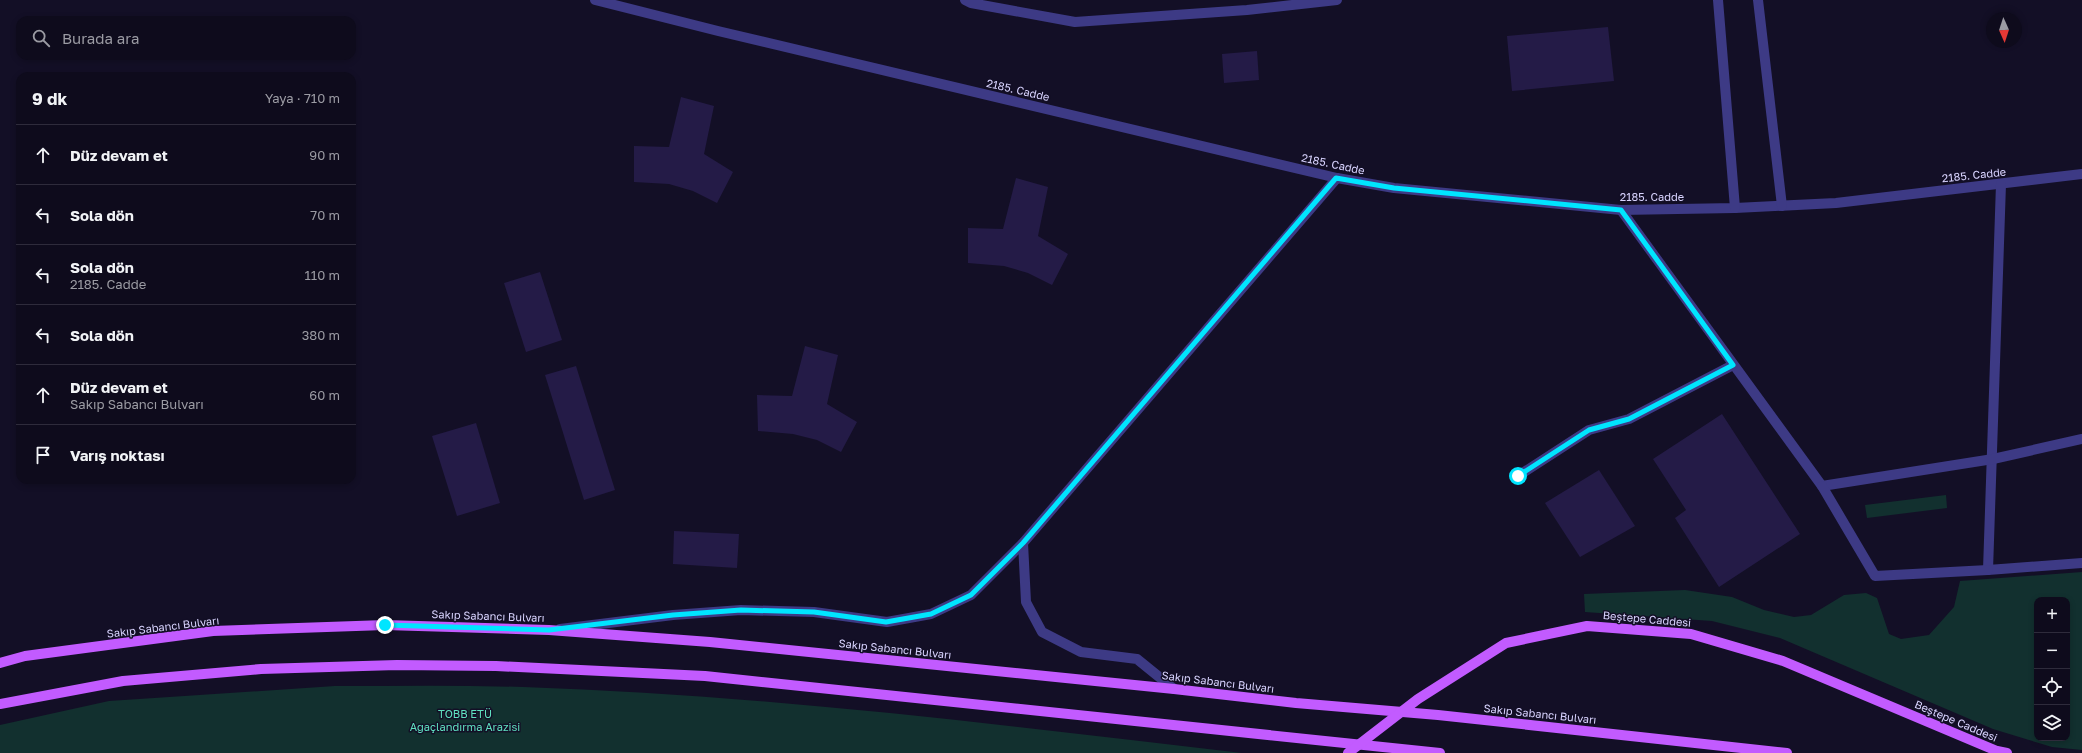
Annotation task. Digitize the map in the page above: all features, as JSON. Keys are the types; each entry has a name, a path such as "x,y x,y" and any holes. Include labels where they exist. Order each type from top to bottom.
{"main road":[{"name":"Sakıp Sabancı Bulvarı","path":"0,663 25,656 213,631 385,625 549,630 710,642 1174,689 1296,703 1438,715 1787,753"},
{"name":"Beştepe Caddesi","path":"1348,753 1418,699 1506,643 1587,626 1691,634 1783,661 1997,751 2007,753"},
{"path":"0,704 123,681 260,669 397,664 496,666 705,676 1440,753"}],"street":[{"name":"2185. Cadde","path":"596,0 726,33 1336,178 1394,188 1621,210 1735,208 1836,202 2082,174"},
{"path":"969,1 1075,22 1247,10 1337,0"},
{"path":"1718,0 1735,208"},
{"path":"1758,0 1782,206"},
{"path":"549,630 673,615 741,610 814,612 886,622 931,614 971,595 1023,543 1336,178"},
{"path":"1988,570 1993,460 2001,184"},
{"path":"1621,210 1822,486 1875,576 2082,563"},
{"path":"1518,476 1589,430 1629,419 1733,365"},
{"path":"1822,486 1993,460 2082,439"},
{"path":"1023,543 1026,602 1042,632 1081,652 1137,659 1174,689"}],"green space":[{"path":"1946,495 1947,508 1867,518 1865,505"},
{"path":"2082,572 2082,750 2052,747 1993,729 1780,638 1712,621 1585,612 1584,594 1685,590 1732,597 1764,610 1794,617 1811,615 1844,595 1866,593 1877,598 1889,634 1901,639 1929,635 1954,607 1960,581"},
{"name":"TOBB ETÜ Ağaçlandırma Arazisi","path":"335,686 523,687 703,697 883,712 1242,753 0,753 0,725 109,701"}],"building":[{"path":"1608,27 1614,81 1512,91 1507,36"},
{"path":"1257,51 1259,80 1224,83 1222,54"},
{"path":"681,97 714,106 704,154 733,172 717,203 693,191 669,184 634,182 634,146 669,147"},
{"path":"1016,178 1048,187 1038,236 1068,254 1052,285 1028,273 1004,266 968,263 968,228 1003,229"},
{"path":"540,272 562,340 526,352 504,283"},
{"path":"805,346 838,355 827,404 857,422 841,452 817,440 793,434 758,431 757,395 792,396"},
{"path":"576,366 615,490 584,500 545,375"},
{"path":"1722,414 1800,534 1719,587 1675,518 1686,510 1653,459"},
{"path":"476,423 500,503 457,516 432,436"},
{"path":"1599,470 1635,526 1580,557 1545,503"},
{"path":"674,531 739,534 737,568 673,564"}],"route":[{"path":"385,625 549,630 673,615 741,610 814,612 886,622 931,614 971,595 1023,543 1336,178 1394,188 1621,210 1733,365 1629,419 1589,430 1518,476"}]}
